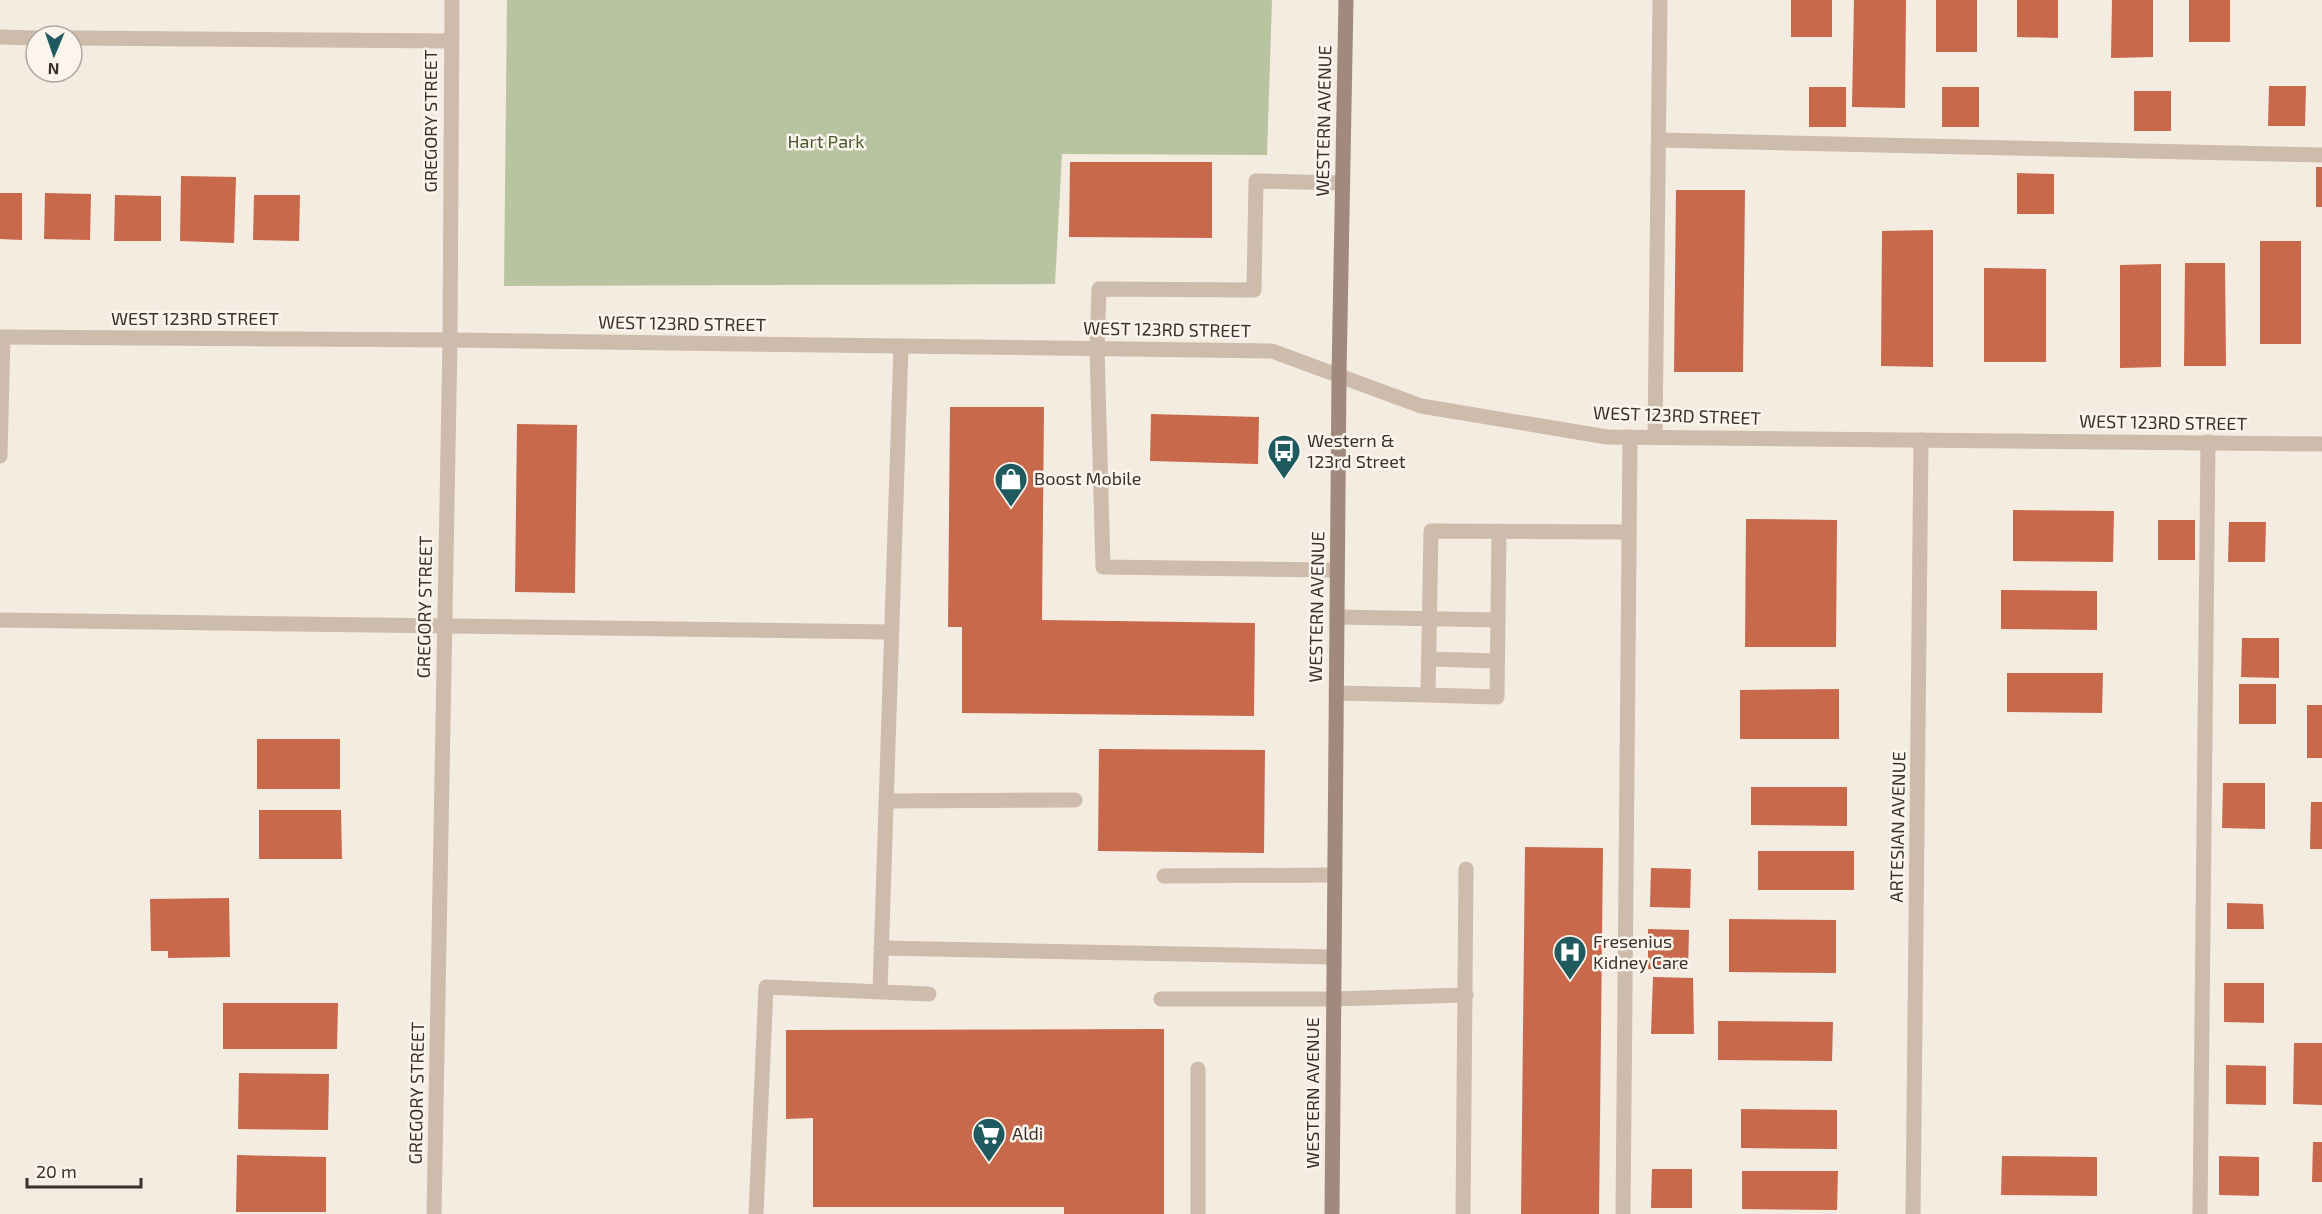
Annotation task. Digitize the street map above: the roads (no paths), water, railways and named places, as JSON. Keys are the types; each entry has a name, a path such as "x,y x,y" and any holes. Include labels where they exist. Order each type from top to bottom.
{"main road":[{"name":"WESTERN AVENUE","path":"1331,1213 1335,693 1346,0"}],"street":[{"name":"GREGORY STREET","path":"434,1214 450,340 452,0"},
{"path":"1655,437 1660,0"},
{"path":"0,37 24,38"},
{"path":"84,38 452,41"},
{"path":"1659,140 2322,155"},
{"path":"1337,570 1103,567 1097,349 1098,289 1254,290 1256,181 1342,183"},
{"path":"0,456 2,337"},
{"name":"WEST 123RD STREET","path":"2,337 450,340 1272,351 1421,406 1607,436 2322,444"},
{"path":"880,991 901,346"},
{"path":"1623,1214 1630,437"},
{"name":"ARTESIAN AVENUE","path":"1913,1214 1921,440"},
{"path":"2200,1214 2208,442"},
{"path":"1428,695 1431,531 1629,532"},
{"path":"1335,693 1497,697 1498,531"},
{"path":"1337,617 1498,620"},
{"path":"0,620 891,632"},
{"path":"1429,659 1497,661"},
{"path":"886,801 1075,800"},
{"path":"1463,1214 1466,869"},
{"path":"1164,876 1334,875"},
{"path":"880,948 1334,957"},
{"path":"756,1214 766,987 929,994"},
{"path":"1161,999 1333,999 1466,995"},
{"path":"1198,1069 1198,1214"}],"place":[{"name":"Western & 123rd Street","path":"1284,480"},
{"name":"Boost Mobile","path":"1011,508"},
{"name":"Fresenius Kidney Care","path":"1570,981"},
{"name":"Aldi","path":"989,1163"}],"park label":[{"name":"Hart Park","path":"826,142"}]}
